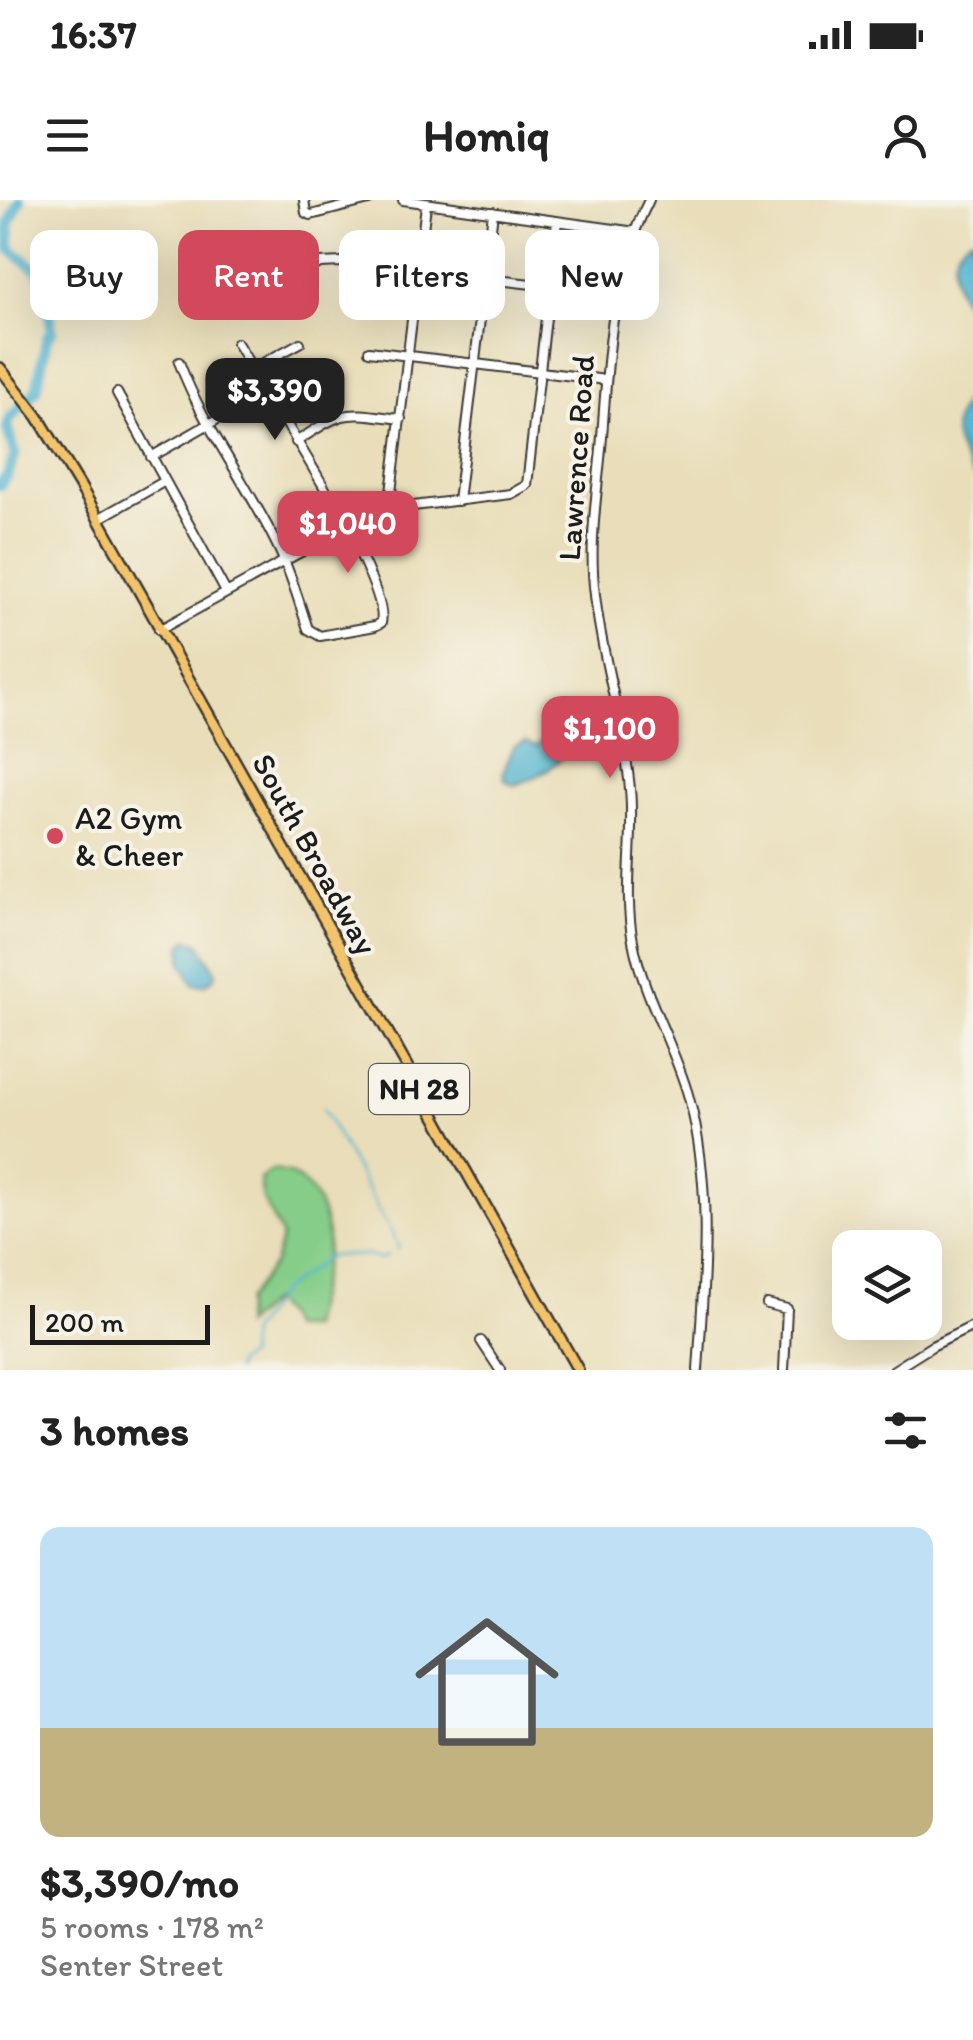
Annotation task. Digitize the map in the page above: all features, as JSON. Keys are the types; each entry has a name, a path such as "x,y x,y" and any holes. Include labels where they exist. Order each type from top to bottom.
{"main road":[{"name":"South Broadway","path":"0,368 29,404 98,519 578,1370"}],"street":[{"path":"304,200 306,213 311,215 368,200"},
{"path":"322,200 329,210"},
{"path":"402,200 622,230"},
{"name":"Lawrence Road","path":"637,230 648,200"},
{"path":"424,230 426,205"},
{"path":"491,230 493,212"},
{"path":"556,230 557,221"},
{"path":"389,509 414,320"},
{"path":"458,500 479,320"},
{"path":"159,630 284,559 389,509 511,494 527,486 546,320"},
{"name":"Lawrence Road","path":"611,320 592,534 592,576 631,792 632,939 649,994 681,1072 698,1140 705,1224 698,1370"},
{"path":"178,362 190,392 284,559 308,630 313,634 369,628 381,623 382,608 347,526 236,342"},
{"path":"252,369 300,343"},
{"path":"369,351 606,380"},
{"path":"152,457 265,392"},
{"path":"116,393 226,592"},
{"path":"296,442 347,413 401,419"},
{"path":"98,519 164,481"},
{"path":"766,1304 788,1309 784,1370"},
{"path":"894,1370 973,1326"},
{"path":"481,1340 500,1370"}],"green space":[{"path":"272,1170 304,1183 317,1201 325,1223 326,1255 310,1328 290,1328 271,1301 243,1326 246,1301 274,1263 282,1237 263,1199 260,1179"}],"water":[{"path":"973,237 973,314 960,296 954,262 963,244"},
{"path":"973,391 973,476 954,432 958,413"},
{"path":"547,737 562,738 569,745 561,759 521,783 513,785 505,780 503,772 514,747 526,742 536,747"},
{"path":"188,939 200,944 216,972 205,985 194,984 182,963 182,945"}],"waterway":[{"path":"0,485 15,455 7,427 9,420 37,389 47,337 52,332 39,271 10,249 9,224 20,200"},
{"path":"323,1109 399,1247 397,1250"},
{"path":"236,1370 237,1363 248,1356 250,1333 281,1291 330,1256 387,1256"}],"place":[{"name":"A2 Gym & Cheer","path":"55,836"}]}
